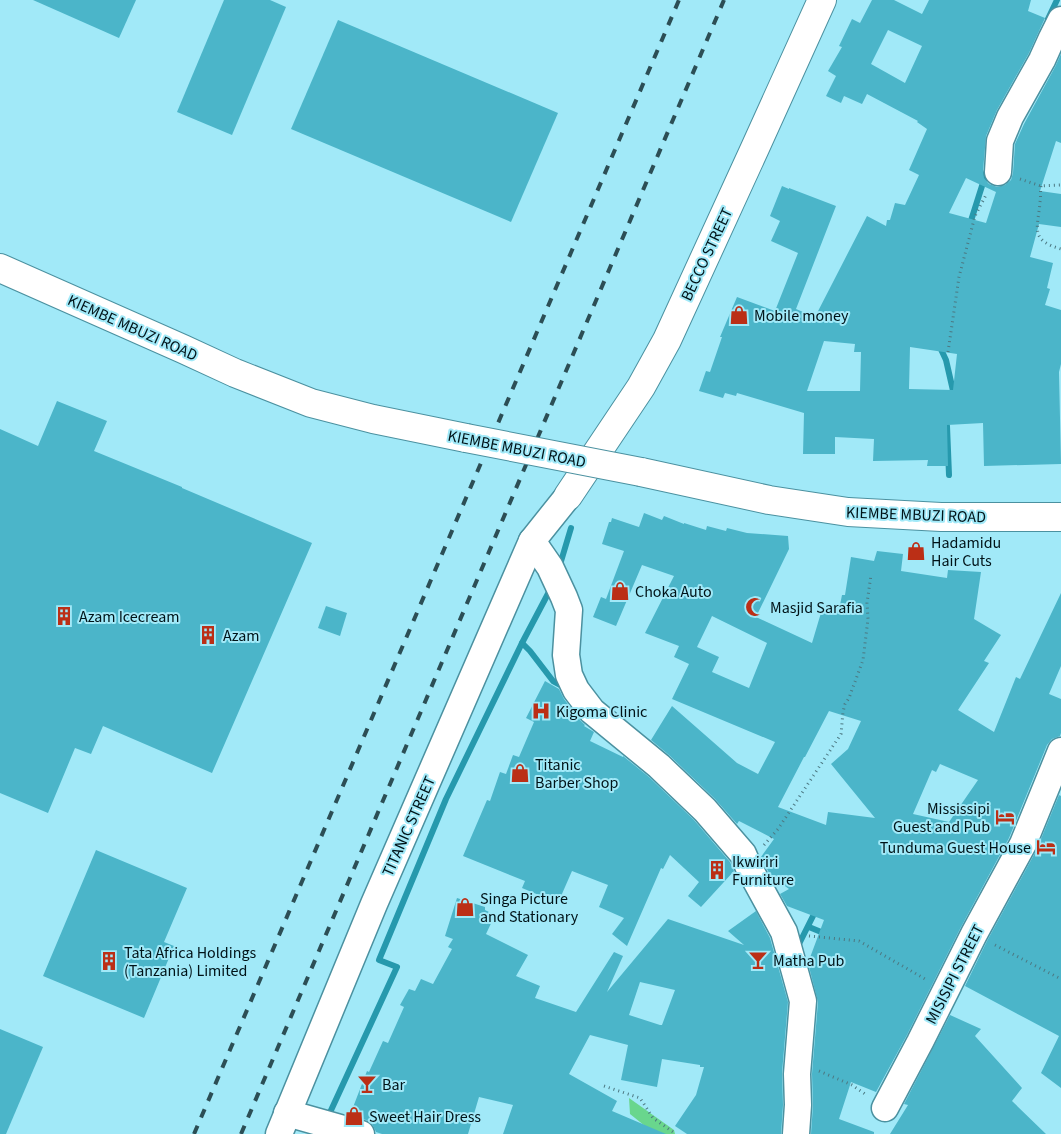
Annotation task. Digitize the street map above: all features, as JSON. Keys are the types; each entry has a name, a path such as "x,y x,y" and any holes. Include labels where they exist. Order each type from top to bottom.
{"main road":[{"name":"BECCO STREET","path":"568,496 641,387 667,340 822,0"},
{"name":"KIEMBE MBUZI ROAD","path":"0,268 235,373 311,403 373,419 641,472 769,500 848,512 941,517 1061,517"}],"street":[{"path":"998,172 1000,140 1010,117 1042,60 1061,20"},
{"name":"TITANIC STREET","path":"361,1134 283,1123 374,904 532,541 568,496"},
{"path":"532,541 550,567 569,610 566,655 569,675 576,690 592,711 659,766 705,810 743,854 784,932 803,1001 797,1074 798,1105 796,1134"},
{"name":"MISISIPI STREET","path":"885,1108 974,934 1023,844 1061,750"}],"path":[{"path":"948,352 959,277 975,216 998,172 1040,186 1061,186"},
{"path":"1040,186 1037,226 1039,236 1050,246 1061,249"},
{"path":"749,868 750,863 778,829 841,734 842,712 863,660 871,575"},
{"path":"784,932 812,937 859,941 945,991"},
{"path":"974,934 1061,979"},
{"path":"797,1074 806,1071 819,1071 852,1085 885,1108"},
{"path":"604,1086 640,1098 653,1118 676,1134"}],"green space":[{"path":"629,1098 674,1130 675,1134 655,1134 630,1114"}],"building":[{"path":"33,0 136,0 119,38"},
{"path":"224,0 270,0 286,7 232,135 177,112"},
{"path":"872,0 894,0 922,14 929,0 1031,0 1028,11 1045,18 1029,53 997,110 986,136 983,171 984,178 989,184 997,187 1005,185 1011,180 1015,144 1061,54 1061,143 1056,141 1040,191 1061,194 1061,227 1039,224 1030,257 1053,263 1047,288 1050,289 1045,305 1061,310 1061,364 1059,372 1061,464 984,466 983,423 947,425 948,466 927,466 928,460 873,461 874,439 835,437 835,454 803,454 804,413 737,393 736,396 725,393 723,398 699,391 706,371 710,372 722,337 720,337 737,297 775,311 798,253 771,241 780,221 770,216 782,186 836,206 796,309 815,317 867,216 886,226 887,220 890,220 895,203 905,205 919,175 909,170 927,129 918,121 867,94 862,104 844,96 841,103 826,96 836,76 828,71 842,47 839,46 852,19 860,23","holes":["888,30 922,46 905,83 871,64","966,178 996,192 986,223 949,213","824,341 855,344 854,352 861,352 860,391 807,391","910,347 957,354 953,390 909,389"]},
{"path":"338,20 558,113 511,222 291,129"},
{"path":"57,401 107,421 94,451 312,543 212,773 103,726 91,754 75,748 48,813 0,793 0,429 38,446"},
{"path":"644,513 662,520 664,516 706,530 707,526 726,531 727,528 747,533 788,536 789,549 756,617 812,643 823,606 839,610 842,595 845,595 851,557 874,561 877,551 903,554 901,571 947,578 948,570 981,572 974,619 1001,635 984,661 989,663 958,710 994,732 1016,677 1020,679 1061,593 1061,666 1049,694 1061,699 1060,736 1052,739 1047,745 1009,838 876,1092 851,1082 839,1119 874,1132 874,1134 811,1134 813,1105 812,1074 818,1002 808,963 824,920 787,906 780,894 789,889 770,875 761,857 774,839 739,821 737,824 715,799 651,740 672,706 737,763 758,774 775,742 672,699 689,664 674,657 679,646 645,633 674,576 642,565 616,626 593,617 601,597 606,599 624,551 602,544 609,522 611,522 612,518 639,527","holes":["712,616 767,643 749,688 712,672 719,657 697,647","829,711 861,721 848,749 831,764 875,818 828,812 826,825 778,807","940,764 978,780 949,822 913,814 932,770 936,772"]},
{"path":"326,606 347,613 340,636 318,628"},
{"path":"545,681 559,689 584,726 594,732 590,741 623,756 649,777 694,820 730,862 734,871 701,907 688,896 699,882 670,855 663,869 661,868 627,946 612,934 624,918 599,907 608,885 572,871 558,903 522,888 525,881 463,856 487,800 490,801 500,772 506,774 513,755 519,757 534,722 526,718"},
{"path":"1059,795 1061,796 1061,1088 1041,1073 1059,1036 965,986 1036,851"},
{"path":"96,850 187,888 164,942 174,946 144,1018 43,976"},
{"path":"457,898 485,907 485,910 495,915 486,934 528,955 516,976 540,986 535,998 576,1012 614,952 623,956 607,992 668,919 744,945 728,931 756,911 770,938 788,1002 782,1073 783,1105 781,1134 687,1134 675,1126 696,1095 704,1067 662,1059 657,1087 621,1080 628,1045 590,1035 569,1074 617,1101 612,1111 666,1134 503,1134 513,1105 479,1097 468,1134 382,1134 376,1132 372,1124 366,1120 350,1115 367,1071 369,1072 383,1041 388,1043 404,1007 400,1005 409,989 415,991 421,979 433,984 452,949 448,947 453,939 445,936","holes":["640,982 675,990 662,1025 629,1015"]},
{"path":"950,1015 981,1029 975,1036 1022,1088 1012,1101 1046,1134 890,1134 908,1105 904,1104"},
{"path":"0,1029 43,1047 6,1134 0,1134"}],"waterway":[{"path":"1048,19 1057,0"},
{"path":"969,227 988,167"},
{"path":"939,345 946,360 954,395"},
{"path":"947,426 949,475"},
{"path":"559,568 571,528"},
{"path":"327,1119 397,967 379,960 446,799 551,588"},
{"path":"522,643 553,681 566,688"},
{"path":"799,949 799,944 816,910"},
{"path":"809,927 826,934"}],"railway":[{"path":"194,1134 679,0"},
{"path":"241,1134 724,0"}],"place":[{"name":"Mobile money","path":"739,315"},
{"name":"Hadamidu Hair Cuts","path":"916,551"},
{"name":"Choka Auto","path":"620,591"},
{"name":"Masjid Sarafia","path":"755,607"},
{"name":"Azam Icecream","path":"64,616"},
{"name":"Azam","path":"208,635"},
{"name":"Kigoma Clinic","path":"541,711"},
{"name":"Titanic Barber Shop","path":"520,773"},
{"name":"Mississipi Guest and Pub","path":"1005,817"},
{"name":"Tunduma Guest House","path":"1046,847"},
{"name":"Ikwiriri Furniture","path":"717,870"},
{"name":"Singa Picture and Stationary","path":"465,907"},
{"name":"Matha Pub","path":"758,960"},
{"name":"Tata Africa Holdings (Tanzania) Limited","path":"109,961"},
{"name":"Bar","path":"367,1084"},
{"name":"Sweet Hair Dress","path":"354,1116"}]}
